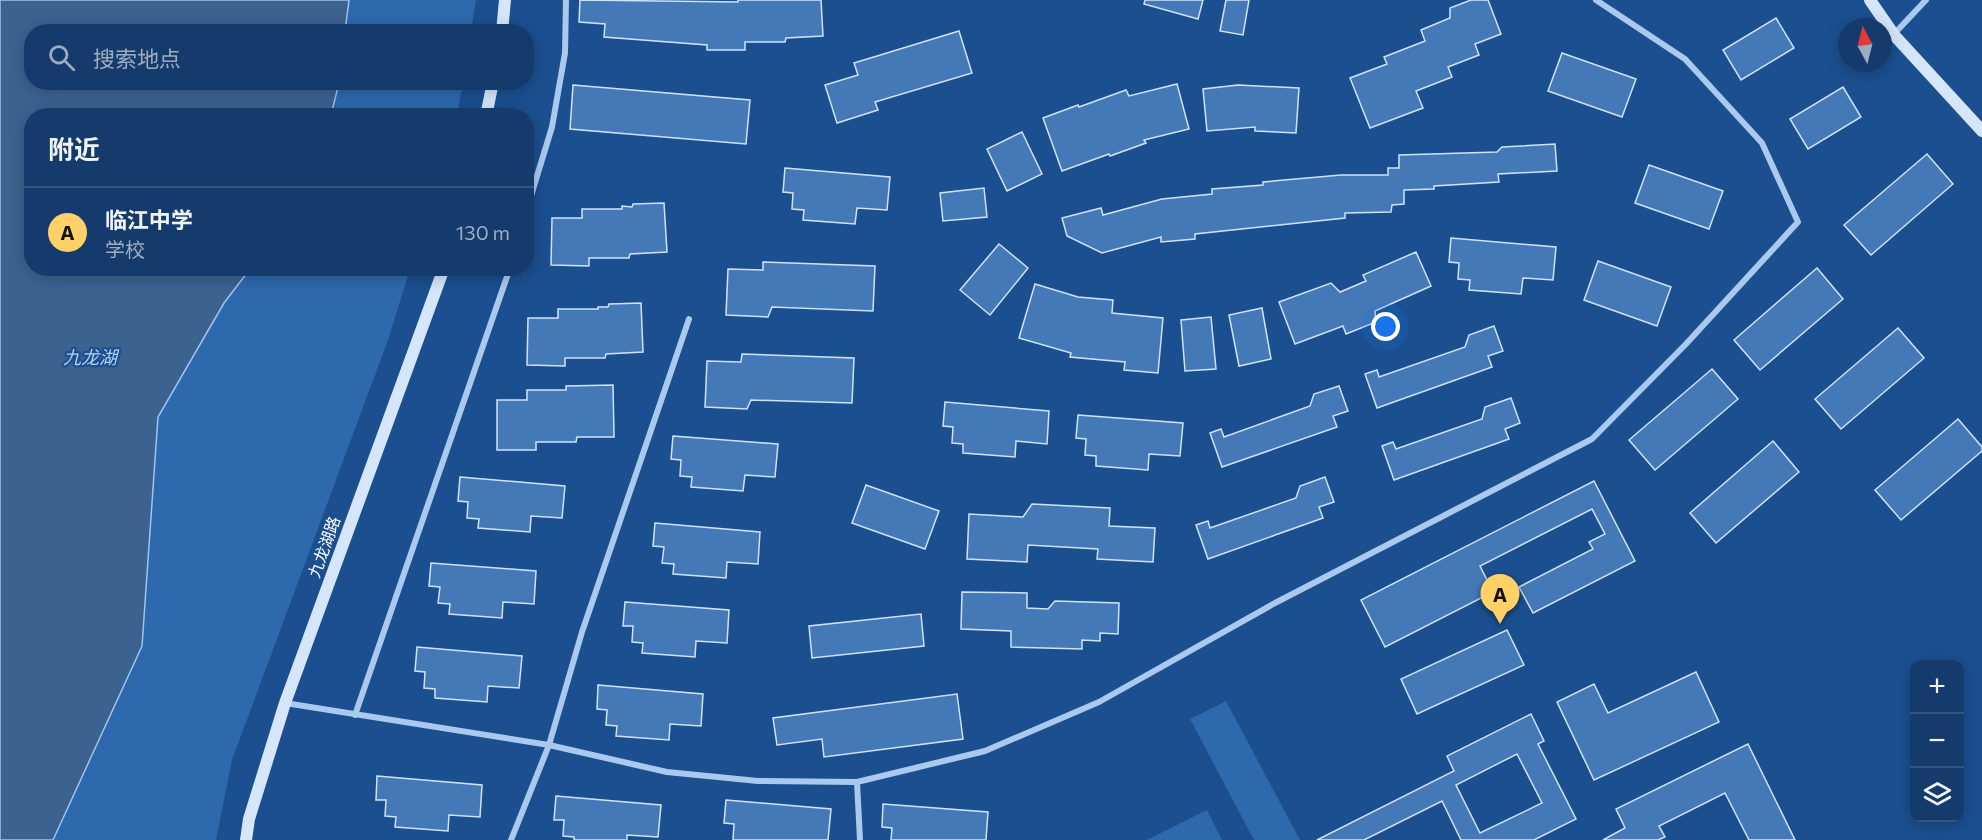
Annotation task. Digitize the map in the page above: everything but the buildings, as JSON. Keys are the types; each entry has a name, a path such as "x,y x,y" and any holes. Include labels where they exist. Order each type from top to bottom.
{"street":[{"path":"503,24 505,0"},
{"path":"534,186 552,128 565,53 566,0"},
{"path":"285,703 549,745 667,772 758,781 857,782 985,751 1099,702 1275,603 1593,438 1686,344 1798,222 1762,142 1685,59 1596,0"},
{"path":"1870,0 1894,35 1982,131"},
{"path":"1894,35 1926,0"},
{"path":"488,108 491,90"},
{"name":"九龙湖路","path":"246,840 249,819 285,703 441,276"},
{"path":"355,715 507,276"},
{"path":"511,840 549,745 582,632 689,319"},
{"path":"857,782 860,840"}],"shaded area":[{"path":"0,0 476,0 472,24 24,24 24,90 462,90 458,108 24,108 24,276 408,276 388,340 232,760 216,840 0,840"},
{"path":"1226,701 1300,840 1254,840 1190,719"},
{"path":"1207,810 1222,840 1147,840"}],"water":[{"name":"九龙湖","path":"0,0 349,0 346,24 24,24 24,90 337,90 333,108 24,108 24,276 245,276 224,303 158,417 142,646 53,840 0,840"}],"place":[{"name":"临江中学","path":"1500,624"}]}
